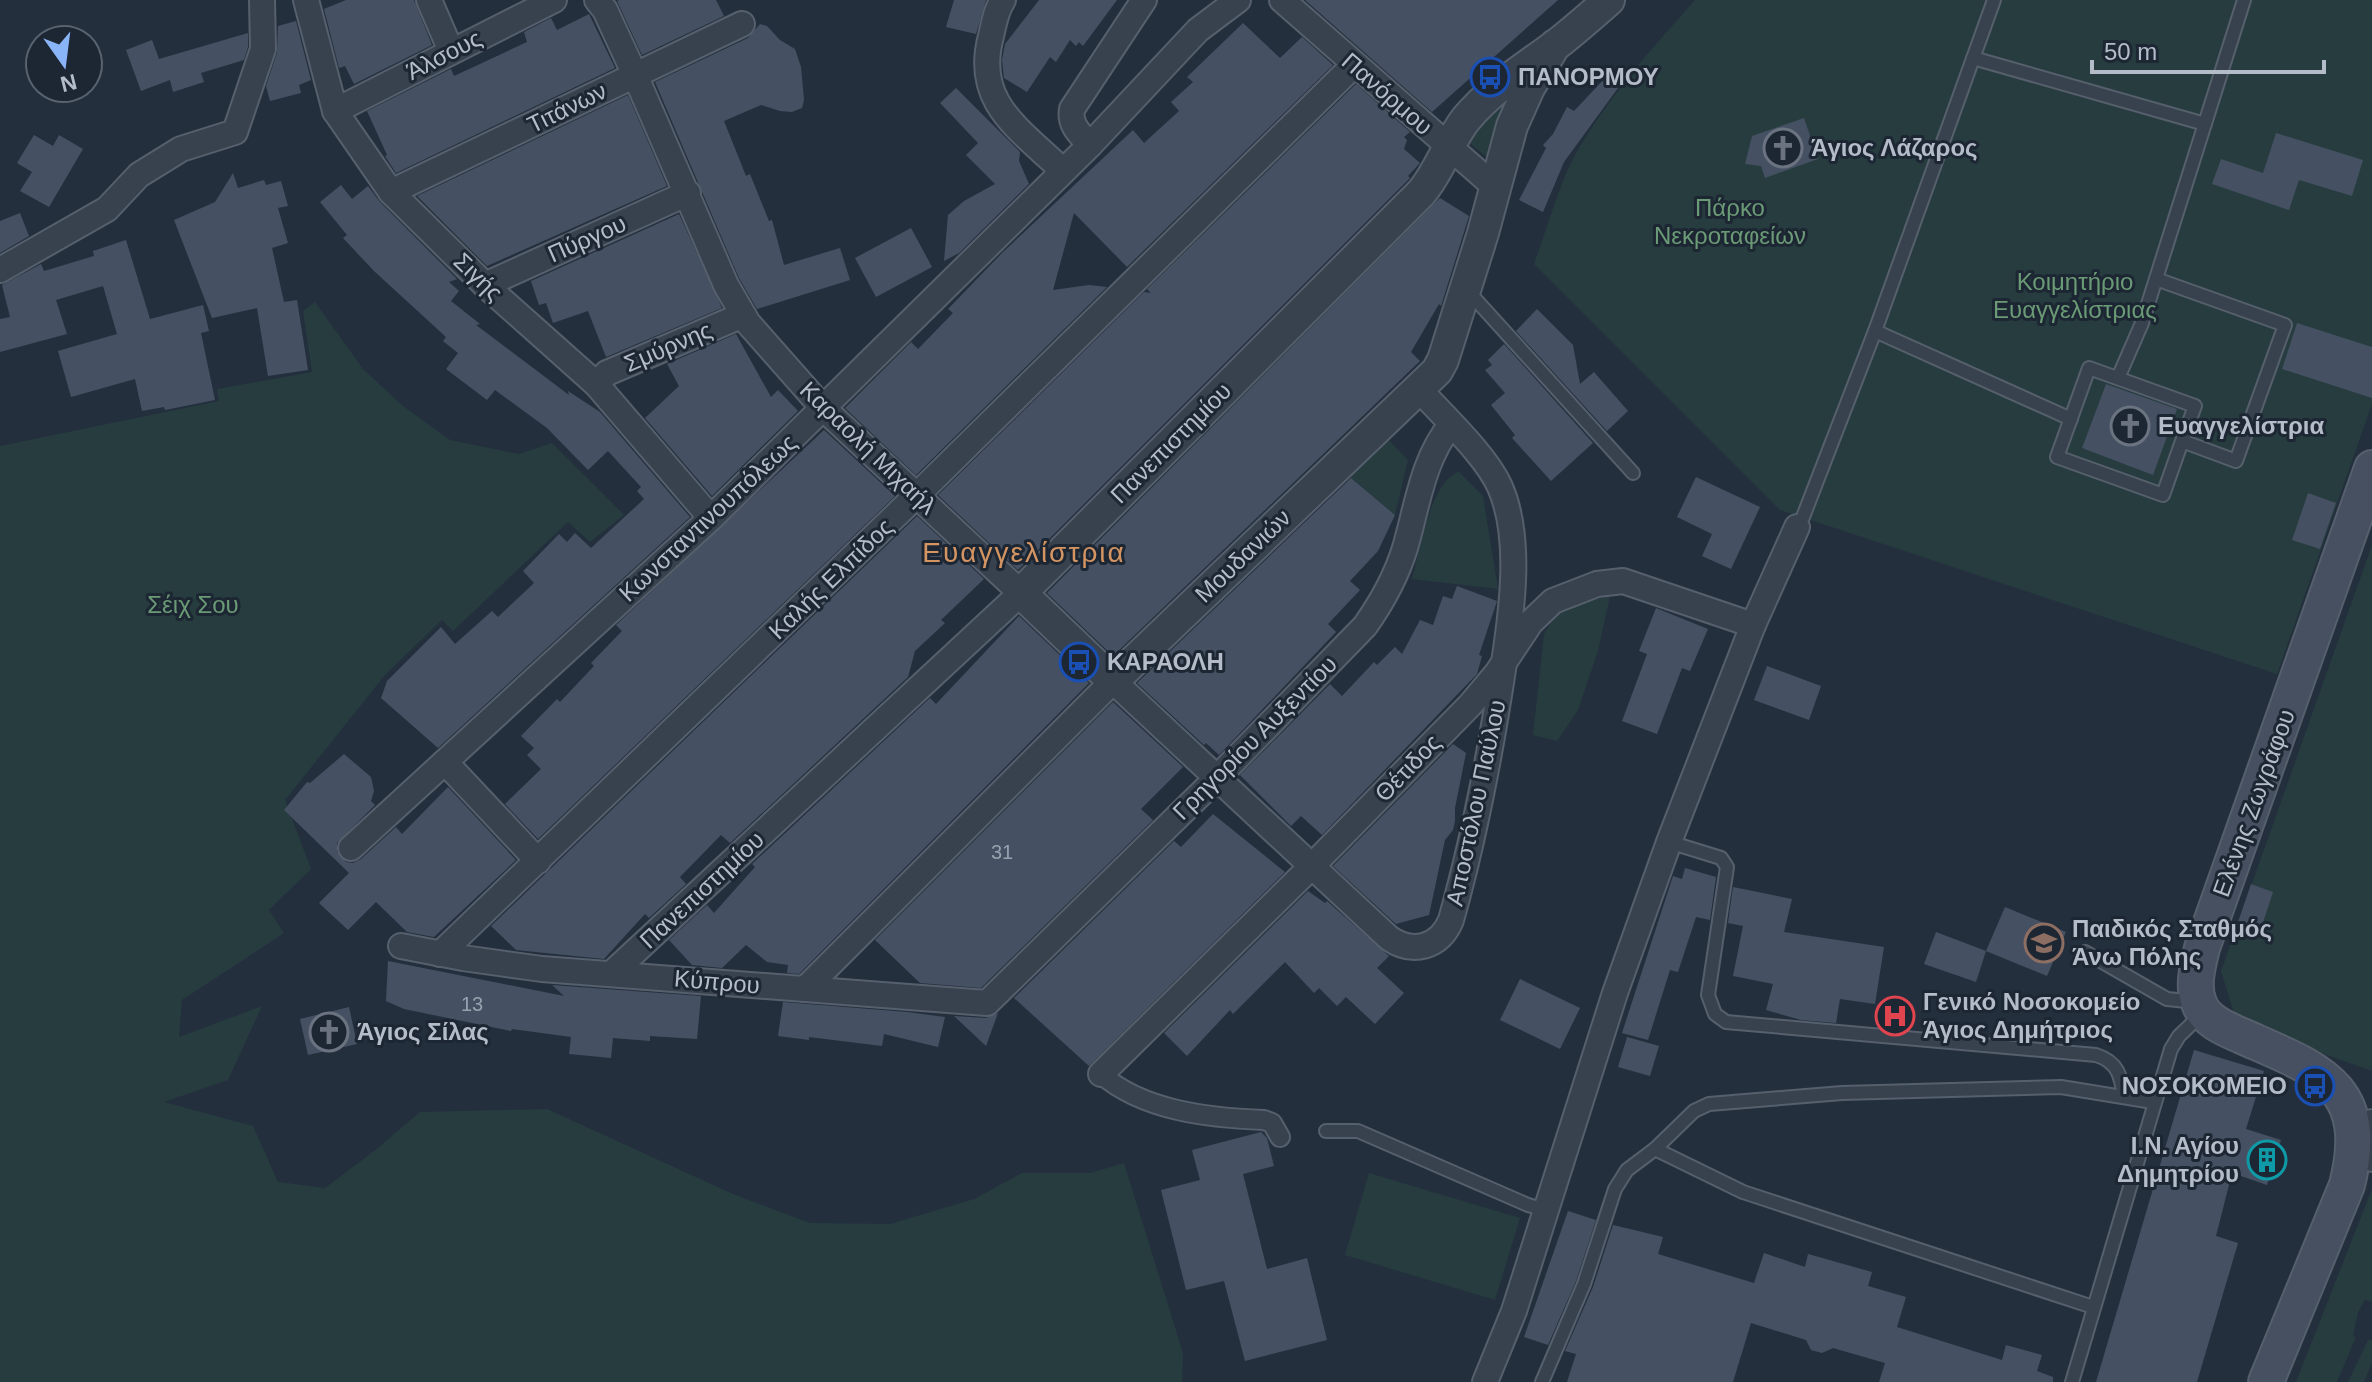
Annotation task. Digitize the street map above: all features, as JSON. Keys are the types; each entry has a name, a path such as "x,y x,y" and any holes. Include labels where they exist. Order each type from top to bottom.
{"main road":[{"name":"Ελένης Ζωγράφου","path":"2201,1008 2196,990 2202,948 2372,468"},
{"path":"2201,1008 2233,1033 2315,1070 2335,1085 2366,1144 2266,1382"}],"street":[{"path":"0,270 107,209 139,175 181,149 235,132 263,49 262,0"},
{"name":"Σιγής","path":"306,0 335,111 391,192 485,285 596,384 711,518"},
{"path":"429,0 451,51"},
{"name":"Άλσους","path":"335,111 554,0"},
{"name":"Καραολή Μιχαήλ","path":"597,0 605,10 726,285 743,315 823,408 1395,942"},
{"path":"1003,0 987,51 988,86 1012,122 1063,171"},
{"path":"1090,145 1074,127 1072,109 1144,0"},
{"name":"Κωνσταντινουπόλεως","path":"351,848 711,518 1090,145 1198,30 1238,0"},
{"name":"Πανόρμου","path":"1282,0 1494,186"},
{"name":"Πανεπιστημίου","path":"611,974 1021,593 1421,193 1432,180 1466,119 1484,101 1508,78 1555,45 1609,0"},
{"name":"Τιτάνων","path":"391,192 742,24"},
{"name":"Μουδανιών","path":"805,989 1113,681 1437,371 1443,360 1515,116 1555,45"},
{"name":"Καλής Ελπίδος","path":"440,954 916,496 1354,65"},
{"name":"Πύργου","path":"485,285 688,193"},
{"name":"Σμύρνης","path":"596,384 607,373 743,315"},
{"path":"1419,389 1492,471 1506,507 1512,587 1504,663"},
{"name":"Γρηγορίου Αυξεντίου","path":"987,1003 1217,778 1365,626 1380,605 1404,552 1435,446 1451,425"},
{"path":"1485,1382 1514,1311 1615,993 1669,842 1753,625 1800,522"},
{"name":"Θέτιδος","path":"1101,1074 1471,704 1504,663 1531,622 1553,601 1607,582 1623,581 1753,625"},
{"name":"Αποστόλου Παύλου","path":"1395,942 1409,948 1428,945 1444,934 1450,923 1486,779 1504,663"},
{"path":"445,762 538,861"},
{"name":"Κύπρου","path":"401,946 542,969 987,1003"},
{"path":"1101,1074 1128,1093 1161,1105 1209,1116 1264,1120 1272,1123 1280,1137"}],"lane":[{"path":"1800,522 1875,331 1994,0"},
{"path":"2118,378 2142,323 2244,0"},
{"path":"1973,58 2205,124"},
{"path":"2156,279 2285,325 2236,461 2182,441"},
{"path":"1465,288 1633,473"},
{"path":"1875,331 2071,419"},
{"path":"2089,368 2118,378 2195,406 2163,495 2057,457 2089,368"},
{"path":"1669,842 1721,858 1727,867 1708,995 1715,1014 1726,1022 2096,1055 2116,1066 2124,1097"},
{"path":"2072,1382 2171,1049 2201,1008 2167,999 2085,952"},
{"path":"1542,1382 1584,1284 1615,1189 1627,1170 1655,1149 1694,1111 1709,1104 1842,1093 2061,1087 2153,1102"},
{"path":"1326,1131 1358,1131 1546,1210"},
{"path":"1655,1149 1743,1192 2093,1307"}],"green space":[{"name":"Κοιμητήριο Ευαγγελίστριας","path":"1695,0 2372,0 2372,404 2277,674 1780,510 1534,264 1575,155 1631,74"},
{"path":"1529,70 1489,159 1466,140"},
{"name":"Σέιχ Σου","path":"315,302 363,369 403,406 450,440 519,454 552,443 624,515 590,542 568,522 453,631 442,620 385,675 285,800 311,869 269,910 284,933 182,1000 179,1037 262,1006 228,1080 164,1102 253,1126 278,1182 325,1188 420,1112 547,1109 733,1194 810,1223 890,1224 974,1199 1022,1173 1090,1173 1124,1163 1183,1353 1182,1382 0,1382 0,446 219,401 217,389 312,372 303,311"},
{"path":"1386,437 1408,460 1395,515 1349,476"},
{"path":"1459,472 1483,496 1498,589 1412,579 1433,503 1449,478"},
{"path":"2372,545 2372,1071 2237,1023 2221,971"},
{"path":"1610,596 1598,651 1578,710 1557,741 1533,735 1544,634 1560,608"},
{"path":"1369,1173 1520,1218 1495,1300 1345,1255"},
{"path":"2372,1189 2372,1302 2365,1300 2358,1312 2353,1336 2356,1337 2337,1382 2296,1382"},
{"path":"2368,1340 2372,1340 2372,1363 2364,1382 2348,1382"}],"building":[{"path":"346,0 414,0 432,45 354,84 345,66 339,68 324,9"},
{"path":"619,0 716,0 724,16 642,55"},
{"path":"954,0 986,0 976,34 946,27"},
{"path":"1039,0 1117,0 1083,46 1079,42 1076,46 1070,40 1056,62 1050,57 1027,92 1004,78 1002,60 1005,44"},
{"path":"1305,0 1558,0 1432,112"},
{"path":"589,14 615,68 396,173 385,156 367,111 451,69 454,76 527,42 524,32 551,18 557,30"},
{"path":"296,21 311,80 299,85 301,93 270,101 266,86 277,53 278,26"},
{"path":"1243,23 1280,58 1302,37 1333,65 1127,267 1074,213 1053,290 1089,285 1107,287 916,475 845,408 911,342 918,349 953,313 948,309 1002,253 1133,130 1144,143 1179,111 1171,102 1193,82 1187,77"},
{"path":"760,24 767,26 780,40 795,49 801,67 802,108 792,112 761,105 724,121 746,176 750,174 769,221 772,220 784,265 840,248 850,280 757,309 739,278 655,82 748,38"},
{"path":"248,33 244,60 201,73 204,82 173,92 170,80 141,91 126,50 152,40 159,59"},
{"path":"1606,77 1618,88 1564,162 1543,212 1519,200 1546,148 1543,145 1553,134 1567,107 1574,111"},
{"path":"1356,84 1410,132 1404,137 1407,140 1404,149 1420,163 1408,176 1410,178 1018,570 938,495 1144,292 1151,293 1147,289"},
{"path":"956,88 1020,152 1019,161 1029,184 959,253 944,261 948,215 964,201 995,184 966,155 978,143 940,103"},
{"path":"628,95 667,186 487,266 417,196"},
{"name":"Άγιος Λάζαρος","path":"1804,118 1818,159 1765,178 1761,166 1745,164 1752,136"},
{"path":"2276,133 2363,160 2352,196 2299,180 2289,210 2212,184 2221,159 2263,173"},
{"path":"34,135 53,146 59,135 83,149 49,207 20,191 32,172 17,163"},
{"path":"233,173 238,188 264,180 266,185 281,181 288,206 278,208 288,243 272,248 284,302 297,300 308,370 268,376 257,308 212,318 174,220 215,202"},
{"path":"341,185 352,199 368,186 457,279 449,282 459,291 451,301 480,324 476,325 569,395 568,391 600,412 690,517 438,748 381,698 387,681 441,627 455,644 492,611 498,617 534,583 523,571 559,534 567,542 575,533 591,548 644,499 637,491 641,487 608,451 588,470 547,428 495,390 487,400 446,369 458,353 443,341 446,337 343,238 347,235 320,202"},
{"path":"1440,198 1469,216 1441,306 1439,304 1411,352 1420,361 1113,656 1047,593"},
{"path":"20,213 29,236 0,253 0,221"},
{"path":"679,214 722,308 606,357 588,311 553,323 546,303 539,305 531,281"},
{"path":"911,228 932,267 876,297 855,258"},
{"path":"126,240 150,319 203,305 209,331 201,333 215,400 165,410 164,407 142,411 135,379 71,397 58,351 117,334 103,286 56,300 67,334 0,352 0,319 10,317 2,285 41,264 44,271 94,256 93,251"},
{"path":"1537,309 1573,345 1580,384 1594,372 1628,411 1607,431 1516,331"},
{"path":"2297,323 2372,347 2372,398 2282,369"},
{"path":"736,334 771,397 778,390 798,411 712,496 645,418 679,386 667,364"},
{"path":"1504,344 1593,443 1551,481 1512,438 1515,435 1491,405 1505,393 1485,370 1492,365 1488,360"},
{"name":"Ευαγγελίστρια","path":"2106,384 2177,409 2153,475 2082,448"},
{"path":"824,430 895,496 538,839 505,804 541,769 527,755 534,748 521,736 557,699 560,702 594,666 591,663 622,631 616,625"},
{"path":"1696,477 1760,507 1731,569 1702,556 1712,534 1677,517"},
{"path":"1351,478 1395,515 1378,551 1350,581 1360,590 1328,624 1336,632 1219,755 1137,683"},
{"path":"2308,493 2336,503 2320,549 2292,540"},
{"path":"917,516 984,579 941,620 945,623 915,651 908,677 730,843 721,835 680,877 686,884 649,918 645,914 604,959 516,950 491,926"},
{"path":"1457,586 1497,601 1479,655 1482,656 1477,674 1322,835 1301,816 1291,826 1240,775 1330,684 1342,696 1374,662 1377,665 1395,647 1402,654 1420,620 1433,625 1443,596 1452,599"},
{"path":"1656,608 1708,629 1690,671 1682,668 1657,734 1622,721 1647,654 1639,651"},
{"path":"1019,616 1089,683 799,974 787,973 788,965 767,962 746,945 722,968 692,965 669,940 707,905 714,913 755,867 752,864 930,698 936,704"},
{"path":"1767,666 1821,686 1809,720 1754,700"},
{"path":"1113,702 1183,767 1141,809 1153,820 981,988 920,983 875,940"},
{"path":"1453,744 1466,753 1453,830 1445,840 1429,915 1396,924 1333,866"},
{"path":"344,754 371,777 374,791 371,801 375,805 337,843 337,852 346,862 361,859 396,827 402,834 448,787 516,860 434,937 407,932 376,902 348,930 319,903 349,873 284,810 307,782 310,783"},
{"path":"1213,814 1285,872 1089,1066 1014,998 1174,841 1181,847"},
{"path":"1685,868 1716,877 1710,920 1696,917 1678,972 1670,970 1648,1040 1622,1033 1673,876 1682,879"},
{"path":"2251,884 2273,892 2259,935 2236,928"},
{"path":"1733,887 1792,899 1784,932 1884,947 1875,1004 1840,999 1836,1023 1801,1020 1766,1010 1773,984 1733,976 1743,926 1728,923"},
{"path":"1308,891 1325,903 1327,901 1389,956 1377,968 1404,993 1375,1024 1346,997 1337,1006 1319,988 1314,993 1285,962 1233,1014 1230,1010 1187,1056 1164,1033"},
{"path":"2005,907 2066,932 2047,976 1986,951"},
{"path":"1936,932 1986,951 1976,982 1924,964"},
{"path":"388,961 564,996 552,985 701,996 697,1039 650,1036 650,1041 613,1038 611,1058 569,1054 571,1037 511,1031 404,1009 386,1001"},
{"path":"1520,979 1580,1008 1560,1049 1500,1020"},
{"path":"783,1002 945,1017 938,1047 884,1034 882,1046 809,1037 809,1040 778,1036"},
{"name":"Άγιος Σίλας","path":"349,1007 357,1044 308,1055 300,1019"},
{"path":"998,1013 986,1046 954,1016 986,1018"},
{"path":"1627,1037 1659,1046 1650,1076 1618,1067"},
{"path":"2194,1050 2264,1071 2246,1129 2281,1140 2267,1185 2232,1173 2216,1236 2238,1243 2197,1382 2096,1382"},
{"path":"1261,1132 1267,1138 1274,1166 1243,1174 1267,1269 1307,1258 1327,1340 1245,1361 1224,1281 1186,1290 1161,1190 1200,1180 1192,1150"},
{"path":"1568,1211 1596,1220 1576,1281 1548,1345 1524,1337"},
{"path":"1613,1225 1663,1237 1658,1254 1754,1283 1764,1253 1805,1267 1808,1254 1872,1272 1868,1286 1906,1297 1897,1327 2002,1360 2006,1345 2042,1355 2037,1371 2053,1377 2053,1382 1879,1382 1885,1363 1833,1348 1822,1353 1811,1350 1806,1340 1751,1323 1733,1382 1567,1382 1576,1354 1565,1351 1593,1287"}],"place":[{"name":"ΠΑΝΟΡΜΟΥ","path":"1490,77"},
{"name":"Άγιος Λάζαρος","path":"1783,148"},
{"name":"Ευαγγελίστρια","path":"2130,426"},
{"name":"ΚΑΡΑΟΛΗ","path":"1079,662"},
{"name":"Παιδικός Σταθμός Άνω Πόλης","path":"2044,943"},
{"name":"Γενικό Νοσοκομείο Άγιος Δημήτριος","path":"1895,1016"},
{"name":"Άγιος Σίλας","path":"329,1032"},
{"name":"ΝΟΣΟΚΟΜΕΙΟ","path":"2315,1086"},
{"name":"Ι.Ν. Αγίου Δημητρίου","path":"2267,1160"}],"district":[{"name":"Ευαγγελίστρια","path":"1024,552"}],"park label":[{"name":"Πάρκο Νεκροταφείων","path":"1730,222"}]}
